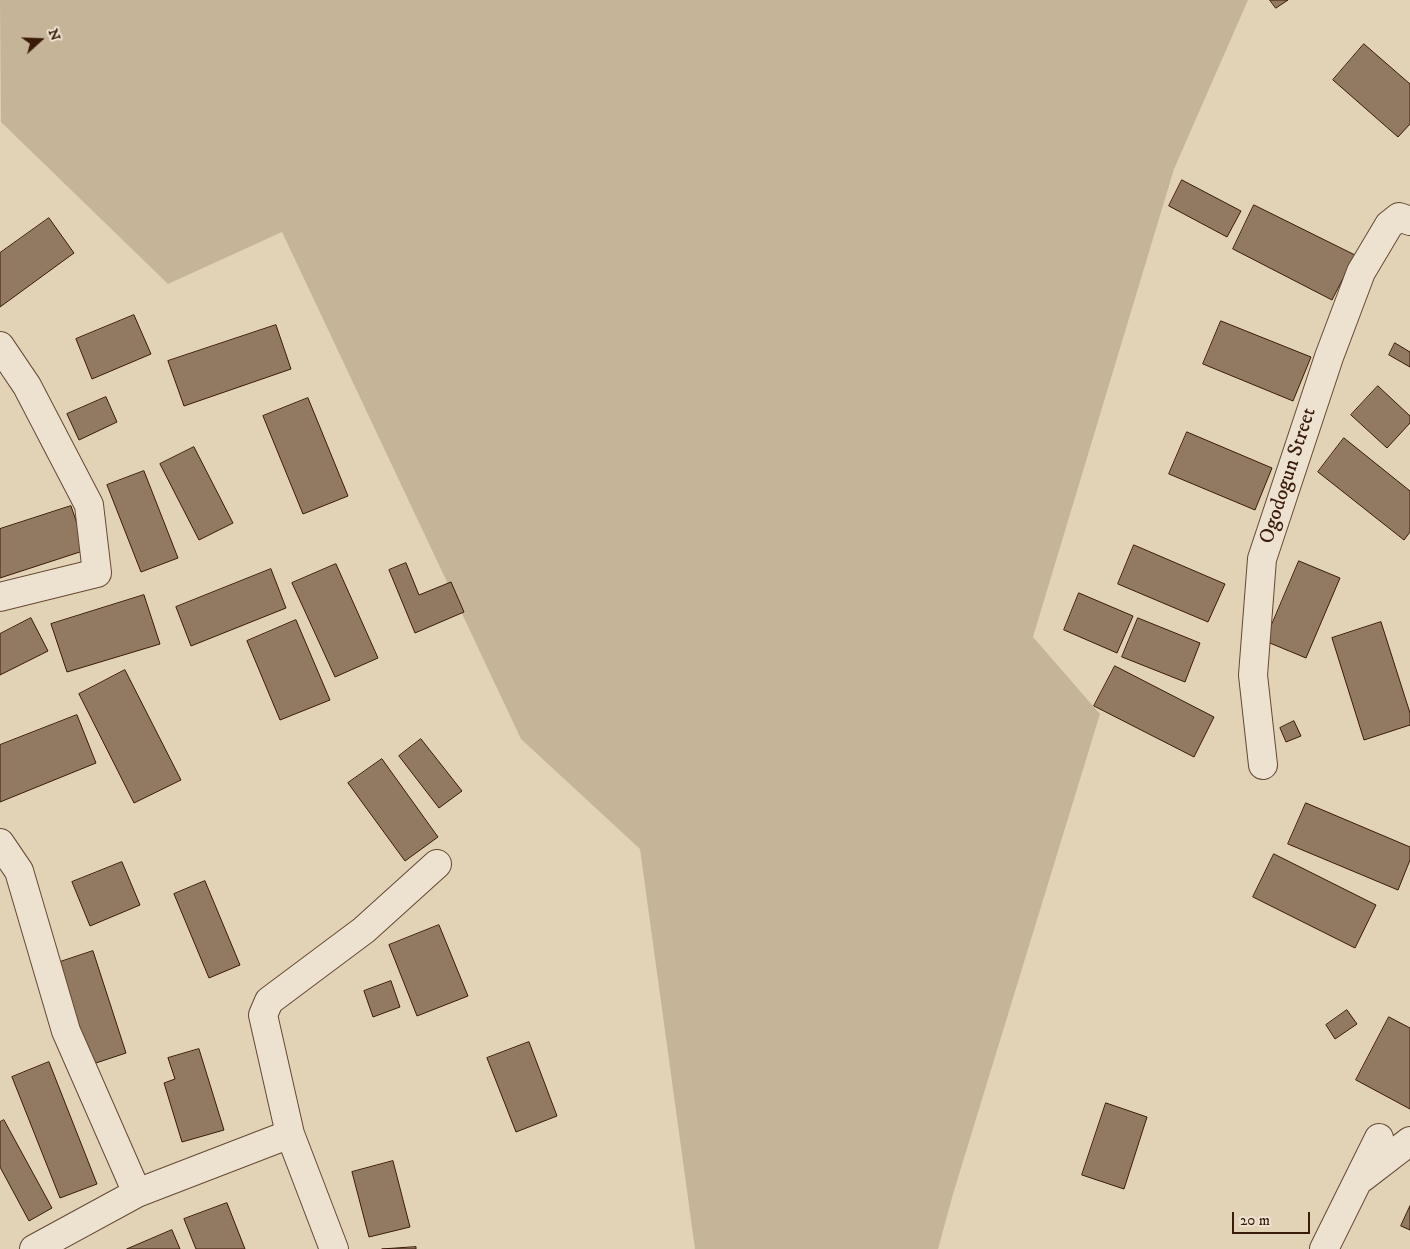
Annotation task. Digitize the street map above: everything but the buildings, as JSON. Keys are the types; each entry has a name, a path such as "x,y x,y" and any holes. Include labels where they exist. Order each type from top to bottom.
{"street":[{"name":"Ogodogun Street","path":"1263,765 1253,675 1262,559 1329,357 1361,272 1389,225 1399,217 1410,221"},
{"path":"0,346 27,386 89,505 97,573 0,597"},
{"path":"0,843 19,870 66,1031 136,1193"},
{"path":"334,1249 290,1134 263,1015 269,1001 364,930 437,864"},
{"path":"34,1249 136,1193 290,1134"},
{"path":"1324,1249 1379,1138"},
{"path":"1357,1182 1410,1140"}],"shaded area":[{"path":"0,0 1248,0 1174,169 1033,637 1100,714 953,1194 938,1249 695,1249 640,849 521,739 282,232 168,284 1,122"}]}
